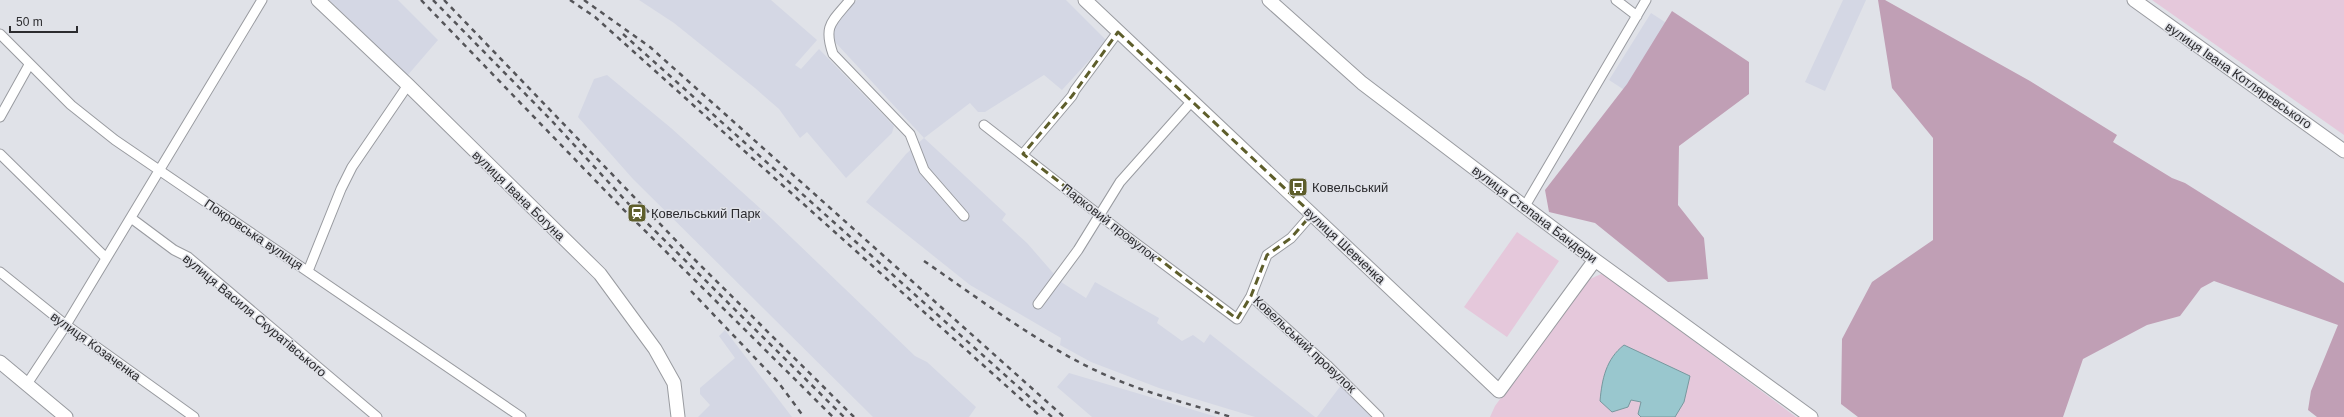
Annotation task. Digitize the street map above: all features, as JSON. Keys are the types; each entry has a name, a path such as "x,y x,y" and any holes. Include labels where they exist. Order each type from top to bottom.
{"street":[{"path":"27,384 66,325 262,0"},
{"name":"вулиця Івана Богуна","path":"318,0 408,85 600,274 655,349 674,384 678,417"},
{"path":"850,0 830,23 828,38 833,54 910,134 924,170 964,216"},
{"name":"вулиця Шевченка","path":"1085,0 1499,392 1595,260"},
{"name":"вулиця Степана Бандери","path":"1269,0 1362,83 1595,260 1811,417"},
{"path":"1616,0 1637,16"},
{"path":"1525,206 1646,0"},
{"name":"вулиця Івана Котляревського","path":"2134,0 2344,152"},
{"path":"1023,154 1072,96 1118,32"},
{"name":"Покровська вулиця","path":"0,34 28,65 71,105 115,140 160,169 308,270 349,301 521,417"},
{"path":"0,117 28,65"},
{"path":"308,270 340,189 352,167 408,85"},
{"path":"1038,304 1078,250 1099,213 1120,182 1192,101"},
{"name":"Парковий провулок","path":"984,125 1099,213 1125,235 1237,318 1251,296"},
{"path":"0,154 106,258"},
{"name":"Ковельський провулок","path":"1312,214 1291,238 1267,255 1251,296 1327,365 1379,417"},
{"name":"вулиця Василя Скуратівського","path":"131,218 174,250 188,257 378,417"},
{"name":"вулиця Козаченка","path":"0,272 66,325 194,417"},
{"path":"0,362 66,417"}],"highlighted area":[{"path":"1118,32 1312,214 1291,238 1267,255 1251,296 1237,319 1023,154 1072,96"}],"shaded area":[{"path":"329,0 398,0 438,40 407,76"},
{"path":"639,0 771,0 817,40 795,65 801,69 819,49 894,126 892,133 846,178 807,132 800,138 779,109 755,88 674,23"},
{"path":"857,0 1066,0 1107,41 1062,90 1044,75 985,112 978,112 970,103 924,138 835,42 833,26"},
{"path":"1843,0 1866,0 1825,91 1805,82"},
{"path":"1878,0 1885,0 2030,81 2117,135 2113,142 2172,178 2185,183 2344,283 2344,417 2317,417 2308,410 2311,391 2338,325 2214,281 2201,288 2180,316 2147,325 2083,359 2063,417 1858,417 1841,404 1842,339 1872,282 1933,240 1933,138 1892,88"},
{"path":"2152,0 2344,0 2344,135"},
{"path":"1672,11 1749,62 1749,94 1679,146 1678,205 1704,238 1708,279 1668,282 1595,223 1549,212 1545,190 1627,84"},
{"path":"1651,13 1668,24 1626,91 1609,80"},
{"path":"607,75 671,128 771,218 915,356 927,362 976,407 969,417 873,417 633,179 578,117 594,79"},
{"path":"924,138 1006,214 1002,220 1027,243 1061,282 1086,298 1095,282 1159,318 1157,323 1182,341 1193,335 1204,343 1210,334 1315,417 1255,417 1159,388 1091,362 1060,345 1061,338 970,285 866,202 906,154"},
{"path":"1517,232 1559,261 1507,337 1464,307"},
{"path":"1601,274 1605,275 1796,417 1490,417 1495,406 1588,280"},
{"path":"725,330 792,417 698,417 710,405 700,394 700,388 735,358 719,336"},
{"path":"1069,373 1217,417 1092,417 1057,387"},
{"path":"1342,384 1374,417 1317,417"}],"water":[{"path":"1624,345 1690,376 1684,402 1675,417 1641,417 1638,414 1641,402 1631,400 1628,407 1612,412 1600,401 1602,385 1609,363"}],"railway":[{"path":"421,0 620,206 833,417"},
{"path":"433,0 551,120 637,213 844,417"},
{"path":"444,0 689,254 854,417"},
{"path":"570,0 595,17 1041,417"},
{"path":"584,0 650,47 1064,417"},
{"path":"623,34 1052,417"},
{"path":"924,261 1031,334 1076,361 1131,386 1231,417"},
{"path":"691,291 778,382 804,417"}],"place":[{"name":"Ковельський","path":"1298,187"},
{"name":"Ковельський Парк","path":"637,213"}]}
